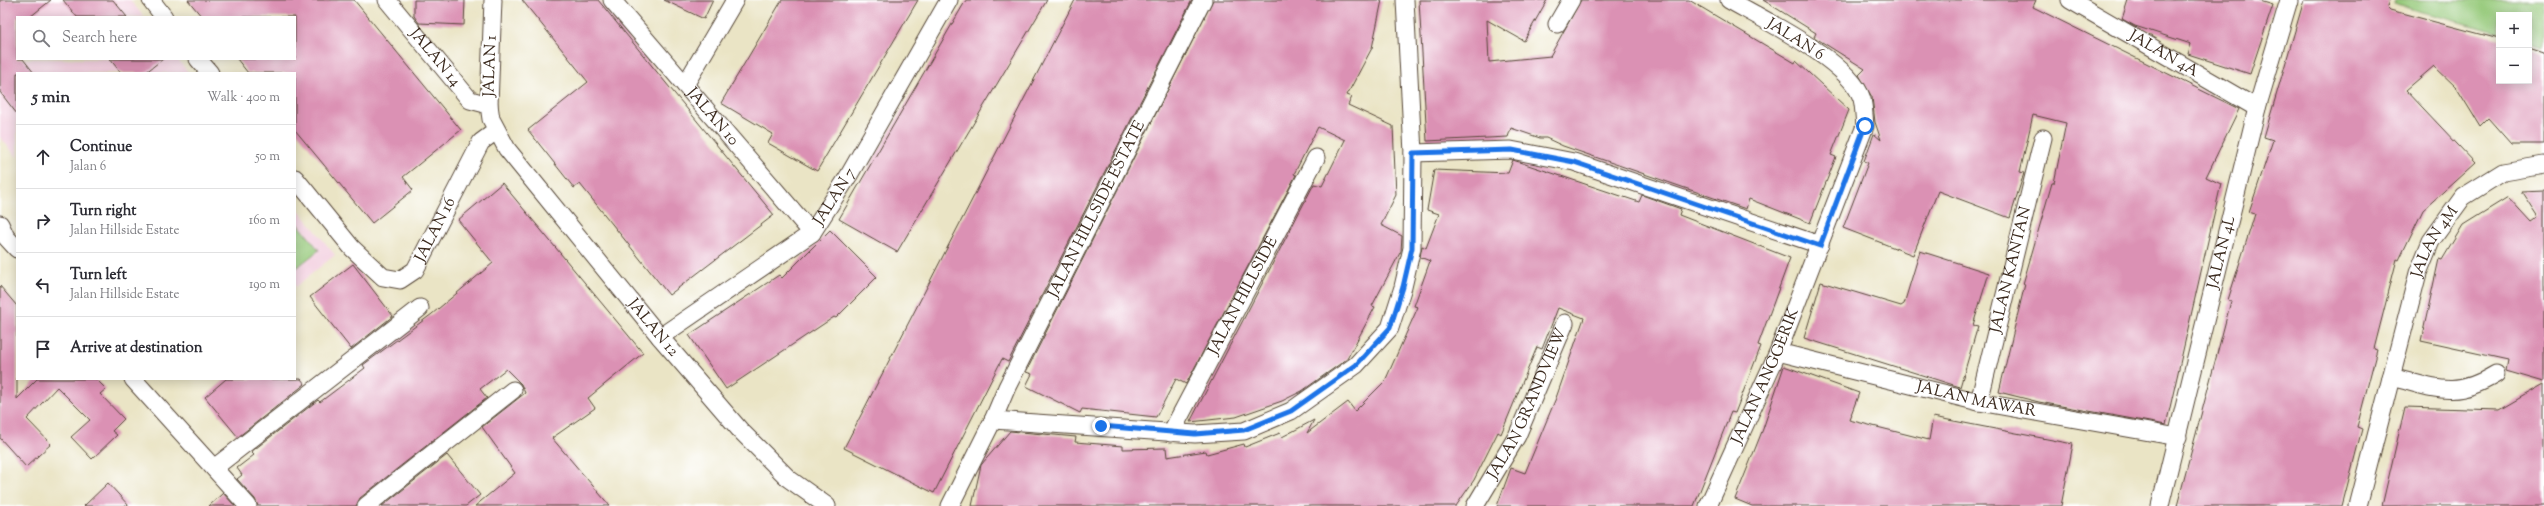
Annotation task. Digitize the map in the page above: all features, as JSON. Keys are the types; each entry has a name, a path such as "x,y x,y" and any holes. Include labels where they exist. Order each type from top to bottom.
{"street":[{"path":"150,0 163,16"},
{"name":"JALAN 14","path":"387,0 470,100 489,105"},
{"name":"JALAN 1","path":"493,0 489,105 491,119 496,131"},
{"name":"JALAN 10","path":"612,0 812,233"},
{"path":"685,85 735,0"},
{"name":"JALAN 7","path":"660,337 812,233 849,175 949,0"},
{"name":"JALAN HILLSIDE ESTATE","path":"950,506 993,420 1007,387 1203,0"},
{"path":"993,420 1195,434 1244,430 1291,411 1356,365 1390,328 1403,287 1412,248 1413,153 1405,0"},
{"path":"1557,24 1571,0"},
{"name":"JALAN 6","path":"1728,0 1811,46 1846,76 1862,98 1865,126 1820,246"},
{"name":"JALAN 4A","path":"2070,0 2088,4 2257,108"},
{"name":"JALAN 4L","path":"2160,506 2257,108 2289,0"},
{"path":"199,60 209,72"},
{"name":"JALAN 16","path":"296,179 352,248 383,277 400,280 415,270 481,142 496,131"},
{"name":"JALAN 12","path":"496,131 507,149 660,337 746,436 789,478 827,506"},
{"name":"JALAN KANTAN","path":"1979,402 2044,138"},
{"path":"1413,153 1512,150 1574,162 1820,246"},
{"name":"JALAN HILLSIDE","path":"1171,433 1316,158"},
{"name":"JALAN 4M","path":"2358,506 2418,273 2431,241 2463,197 2503,172 2544,165"},
{"path":"0,224 6,237 16,249"},
{"name":"JALAN ANGGERIK","path":"1708,506 1778,352 1820,246"},
{"path":"214,468 420,308"},
{"name":"JALAN GRANDVIEW","path":"1475,506 1517,436 1565,323"},
{"name":"JALAN MAWAR","path":"1778,352 1979,402 2178,437"},
{"path":"2391,377 2453,392 2476,386 2496,374"},
{"path":"134,380 248,506"},
{"path":"366,506 513,390"}],"shaded area":[{"path":"0,0 130,0 143,16 16,16 16,60 178,60 188,72 16,72 16,156 0,137"},
{"path":"296,206 335,255 296,286"}],"green space":[{"path":"2395,0 2544,0 2544,46 2532,43 2532,12 2496,12 2496,32 2394,4"},
{"path":"296,221 319,250 296,268"}],"building":[{"path":"0,0 51,0 31,16 16,16 16,60 24,60 33,72 16,72 16,113 0,92"},
{"path":"63,0 113,0 126,16 76,16"},
{"path":"188,0 354,0 461,130 403,177 413,190 372,223 296,131 296,72 247,72 238,60 296,60 296,16 201,16"},
{"path":"414,0 465,0 464,25 419,23 414,16"},
{"path":"522,0 598,0 774,215 669,295 580,184 574,188 528,130 588,82"},
{"path":"664,0 713,0 704,19"},
{"path":"782,0 918,0 817,171 768,143 773,134 721,103"},
{"path":"966,0 1047,0 897,252 839,219"},
{"path":"1075,0 1192,0 1008,362 1002,359 934,493 844,448"},
{"path":"1213,0 1382,0 1372,48 1347,95 1352,97 1348,105 1393,126 1396,195 1381,225 1402,236 1401,251 1372,306 1375,307 1347,359 1302,391 1282,401 1236,417 1190,422 1314,184 1322,186 1345,140 1318,127 1294,174 1296,175 1186,384 1176,379 1156,417 1082,409 1080,413 1026,386 1032,374 1026,372"},
{"path":"1419,0 1547,0 1524,41 1487,20 1489,62 1551,56 1581,0 1689,0 1795,63 1796,61 1849,110 1831,155 1836,157 1810,223 1749,199 1746,209 1563,146 1546,138 1540,138 1511,128 1508,137 1427,141"},
{"path":"1763,0 2036,0 2033,7 2239,109 2206,177 2221,184 2166,425 2039,402 1999,392 2025,284 2023,284 2052,183 2054,183 2066,123 2033,115 2020,172 2024,173 2010,218 1938,191 1913,255 1843,228 1868,163 1864,161 1874,134 1881,140 1875,122 1872,97 1859,75 1865,69 1814,37 1816,33"},
{"path":"2128,0 2257,0 2273,5 2250,74 2188,54 2191,44 2135,26 2122,19"},
{"path":"2304,0 2389,0 2387,7 2390,10 2496,38 2496,84 2532,84 2532,49 2544,53 2544,144 2511,144 2488,118 2480,126 2456,87 2434,66 2406,90 2475,163 2423,210 2399,260 2397,259 2374,349 2377,350 2357,427 2362,429 2342,506 2177,506 2231,301 2228,300 2255,214 2249,212 2273,140 2264,137"},
{"path":"111,60 162,60 146,72 120,72"},
{"path":"1513,160 1639,202 1642,195 1681,209 1679,215 1790,258 1758,345 1761,346 1735,413 1731,412 1694,506 1497,506 1511,468 1525,473 1556,398 1584,318 1558,308 1542,349 1537,347 1501,434 1498,432 1474,480 1456,506 972,506 981,465 1010,431 1076,437 1075,442 1123,446 1123,449 1166,448 1167,457 1206,451 1207,454 1244,444 1245,447 1280,433 1282,437 1314,420 1307,433 1348,402 1355,411 1385,381 1418,307 1414,306 1430,261 1420,257 1422,246 1426,248 1439,214 1427,210 1434,170 1508,173"},
{"path":"502,183 643,353 588,398 595,408 552,438 610,506 475,506 515,473 482,427 525,393 521,384 506,369 480,389 487,398 360,498 356,506 258,506 255,499 237,479 242,475 237,468 254,455 251,452 318,400 320,402 365,368 363,365 432,314 493,263 458,220"},
{"path":"2544,190 2544,382 2506,371 2508,360 2421,341 2439,259 2442,260 2463,225 2508,197 2531,222 2538,217 2521,191"},
{"path":"830,230 877,277 836,318 834,317 726,389 689,335 779,275 782,278"},
{"path":"1920,251 1989,273 1973,325 1978,326 1960,387 1804,338 1821,282 1901,306 1904,304"},
{"path":"353,264 393,316 351,349 310,297"},
{"path":"0,286 16,305 17,399 36,380 97,380 106,389 100,394 124,419 112,431 117,435 92,459 71,437 90,420 57,387 27,419 51,444 26,467 0,438"},
{"path":"1784,366 1859,393 1849,420 1929,440 1933,417 2073,444 2061,506 1752,506 1735,499 1763,429"},
{"path":"301,379 305,384 238,437 205,397 225,380"},
{"path":"2544,384 2544,506 2382,506 2405,407 2499,410"},
{"path":"447,455 480,495 466,506 382,506"},
{"path":"108,483 129,506 84,506"},
{"path":"223,493 235,506 209,506"}],"route":[{"path":"1101,426 1195,434 1244,430 1291,411 1356,365 1390,328 1403,287 1412,248 1413,153 1512,150 1574,162 1820,246 1865,126"}]}
